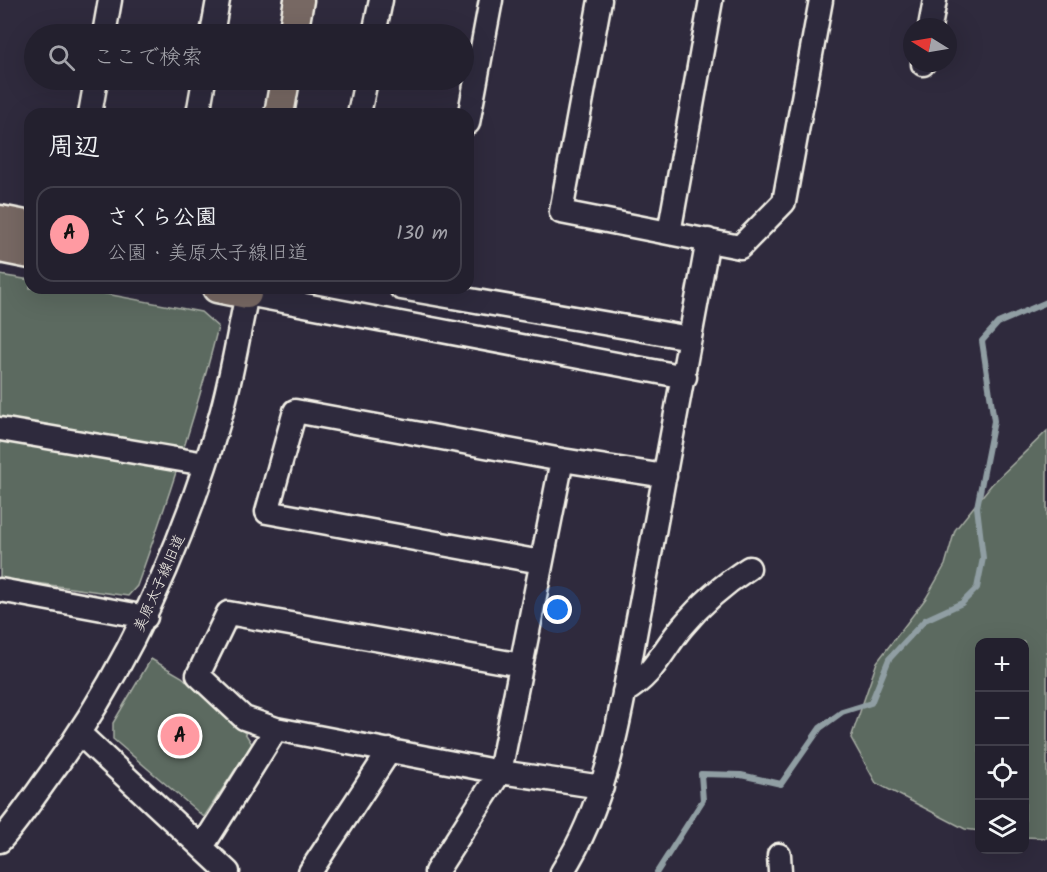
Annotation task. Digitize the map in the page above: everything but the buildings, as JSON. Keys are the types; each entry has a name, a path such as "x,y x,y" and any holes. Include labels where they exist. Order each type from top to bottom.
{"main road":[{"path":"295,24 299,0"},
{"path":"280,108 283,90"},
{"path":"0,220 24,225"},
{"path":"0,248 24,253"}],"street":[{"path":"106,24 110,0"},
{"path":"214,24 218,0"},
{"path":"376,24 381,0"},
{"path":"471,108 491,0"},
{"path":"600,0 561,212 740,247 784,202 821,0"},
{"path":"669,233 711,0"},
{"path":"932,18 935,0"},
{"path":"91,108 94,90"},
{"path":"199,108 202,90"},
{"path":"360,108 364,90"},
{"path":"562,872 578,848 602,787 624,692 685,377 708,240"},
{"name":"美原太子線旧道","path":"0,841 80,734 146,617 170,565 222,411 246,294"},
{"path":"262,294 685,377"},
{"path":"436,294 690,338"},
{"path":"541,562 267,512 295,411 562,460 665,476"},
{"path":"0,429 205,464"},
{"path":"436,872 500,772 562,460"},
{"path":"624,692 642,682 682,627 727,582 749,568"},
{"path":"0,590 146,617"},
{"path":"521,665 228,613 198,675 244,718 276,729 500,772 602,787"},
{"path":"202,847 276,729"},
{"path":"80,734 228,872"},
{"path":"310,872 390,750"}],"green space":[{"path":"0,275 24,279 24,294 106,294 201,312 218,327 191,425 137,586 128,596 0,578"},
{"path":"1047,431 1047,838 1029,837 1029,638 975,638 975,830 965,829 876,783 851,738 877,662 926,598 945,565 955,530 992,484"},
{"path":"151,659 182,677 245,733 252,744 204,817 113,739 113,723"}],"waterway":[{"path":"657,872 703,800 701,774 741,775 781,784 820,728 842,712 871,703 889,659 925,620 962,603 977,588 983,558 977,507 994,421 982,341 998,323 1047,302"}],"place":[{"name":"さくら公園","path":"180,736"}]}
